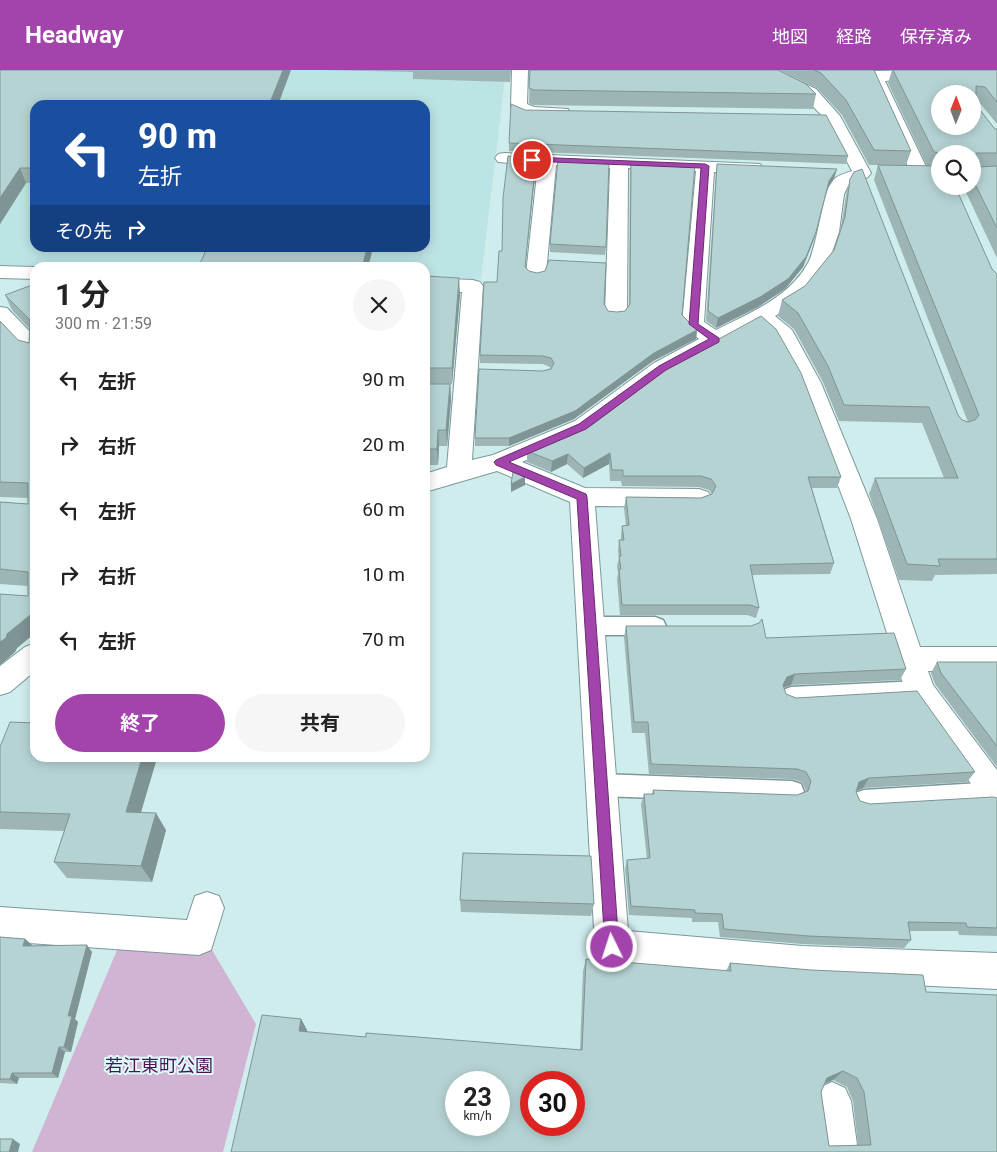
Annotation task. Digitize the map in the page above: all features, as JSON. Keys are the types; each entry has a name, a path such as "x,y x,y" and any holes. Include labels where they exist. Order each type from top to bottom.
{"street":[{"path":"520,70 519,107 531,112 581,113"},
{"path":"762,70 810,93 831,116 871,180"},
{"path":"921,175 875,76 939,75"},
{"path":"811,115 831,116"},
{"path":"504,158 774,169"},
{"path":"544,265 547,160"},
{"path":"616,313 607,263 619,162"},
{"path":"705,166 693,324 715,340"},
{"path":"823,171 871,180"},
{"path":"901,174 931,176"},
{"path":"430,481 499,462 583,427 662,368 761,316 792,296 818,264 829,232 835,194 840,183 871,180"},
{"path":"0,272 30,273"},
{"path":"430,284 473,286 459,472"},
{"path":"0,313 30,340"},
{"path":"761,316 784,335 810,383 864,519 920,690 996,794"},
{"path":"499,462 582,497 700,498"},
{"path":"582,497 612,947 802,963 997,971"},
{"path":"0,683 30,658"},
{"path":"910,659 997,659"},
{"path":"0,924 199,938 207,908"},
{"path":"832,1101 839,1152"}],"lane":[{"path":"591,626 679,626"},
{"path":"791,697 920,690"},
{"path":"601,786 792,792"},
{"path":"864,801 996,794"}],"shaded area":[{"path":"0,70 506,70 481,279 430,277 430,262 30,262 30,266 0,265"}],"green space":[{"name":"若江東町公園","path":"120,943 212,950 256,1024 223,1152 32,1152"}],"building":[{"path":"0,70 283,70 271,100 30,100 30,168 20,168 0,198"},
{"path":"530,70 778,70 806,84 816,94 534,90 529,88"},
{"path":"814,70 874,70 911,151 874,150 846,100 821,73"},
{"path":"893,70 997,70 997,102 985,87 981,85 931,85 931,135 981,135 981,111 997,129 997,153 981,153 981,145 931,146"},
{"path":"511,104 525,110 826,115 848,156 509,143"},
{"path":"508,156 536,158 525,267 529,271 537,273 545,271 549,260 606,263 604,304 608,311 617,312 625,311 630,304 631,162 695,165 682,315 697,330 654,353 575,411 509,438 475,438 479,369 543,371 551,369 554,363 551,358 543,356 480,355 484,282 497,282 499,251 502,251 503,198"},
{"path":"558,159 609,162 606,247 550,244"},
{"path":"717,164 837,169 829,181 816,232 806,257 788,279 760,297 718,318 708,311"},
{"path":"878,165 931,166 931,195 959,195 992,269 997,274 997,559 938,559 940,566 907,564 875,478 958,478 929,407 844,405 828,366 798,313 782,300 805,286 834,250 845,217 850,179 854,172 862,169 958,415 962,420 968,422 975,420 979,415"},
{"path":"997,166 997,228 980,195 981,167"},
{"path":"205,252 366,252 364,262 201,262"},
{"path":"430,276 459,278 452,368 430,368"},
{"path":"30,286 30,320 5,295"},
{"path":"761,316 776,329 801,373 841,477 808,477 834,563 750,565 759,608 750,605 622,605 619,540 624,540 622,526 629,525 626,497 701,498 712,494 716,486 711,479 701,476 623,476 623,470 612,470 610,453 584,468 568,454 552,461 527,451 593,424 673,364"},
{"path":"30,320 30,615 0,642 0,594 28,596 28,572 0,569 0,502 28,504 28,483 0,482 0,321 18,340 29,343"},
{"path":"430,384 450,384 446,430 438,430 437,449 430,449"},
{"path":"513,472 525,477 511,484"},
{"path":"762,619 766,638 894,633 906,669 795,674 787,677 783,685 786,694 796,698 917,691 975,772 869,778 859,782 856,792 860,801 870,804 997,798 997,928 967,927 966,923 908,922 911,940 808,936 724,929 722,914 695,913 695,910 631,906 627,860 650,858 644,794 654,794 653,790 797,795 808,791 811,781 806,772 797,769 651,764 648,722 634,722 626,626 751,626 759,623"},
{"path":"937,662 997,662 997,746 941,673"},
{"path":"10,722 30,723 30,762 141,762 126,812 156,813 141,866 54,862 70,814 0,812 0,747"},
{"path":"463,853 591,856 594,904 460,900"},
{"path":"0,937 25,939 23,946 87,945 68,1016 72,1016 64,1047 59,1047 52,1073 12,1073 10,1079 0,1079"},
{"path":"586,959 731,971 730,963 811,970 923,975 926,992 997,995 997,1152 231,1152 262,1015 301,1019 299,1031 366,1037 366,1033 582,1050","holes":["843,1071 857,1078 864,1092 871,1145 829,1146 821,1092 827,1078"]},
{"path":"0,1139 13,1139 9,1152 0,1152"}],"route":[{"path":"532,160 705,166 693,324 715,340 662,368 583,427 499,462 582,497 612,947"}]}
